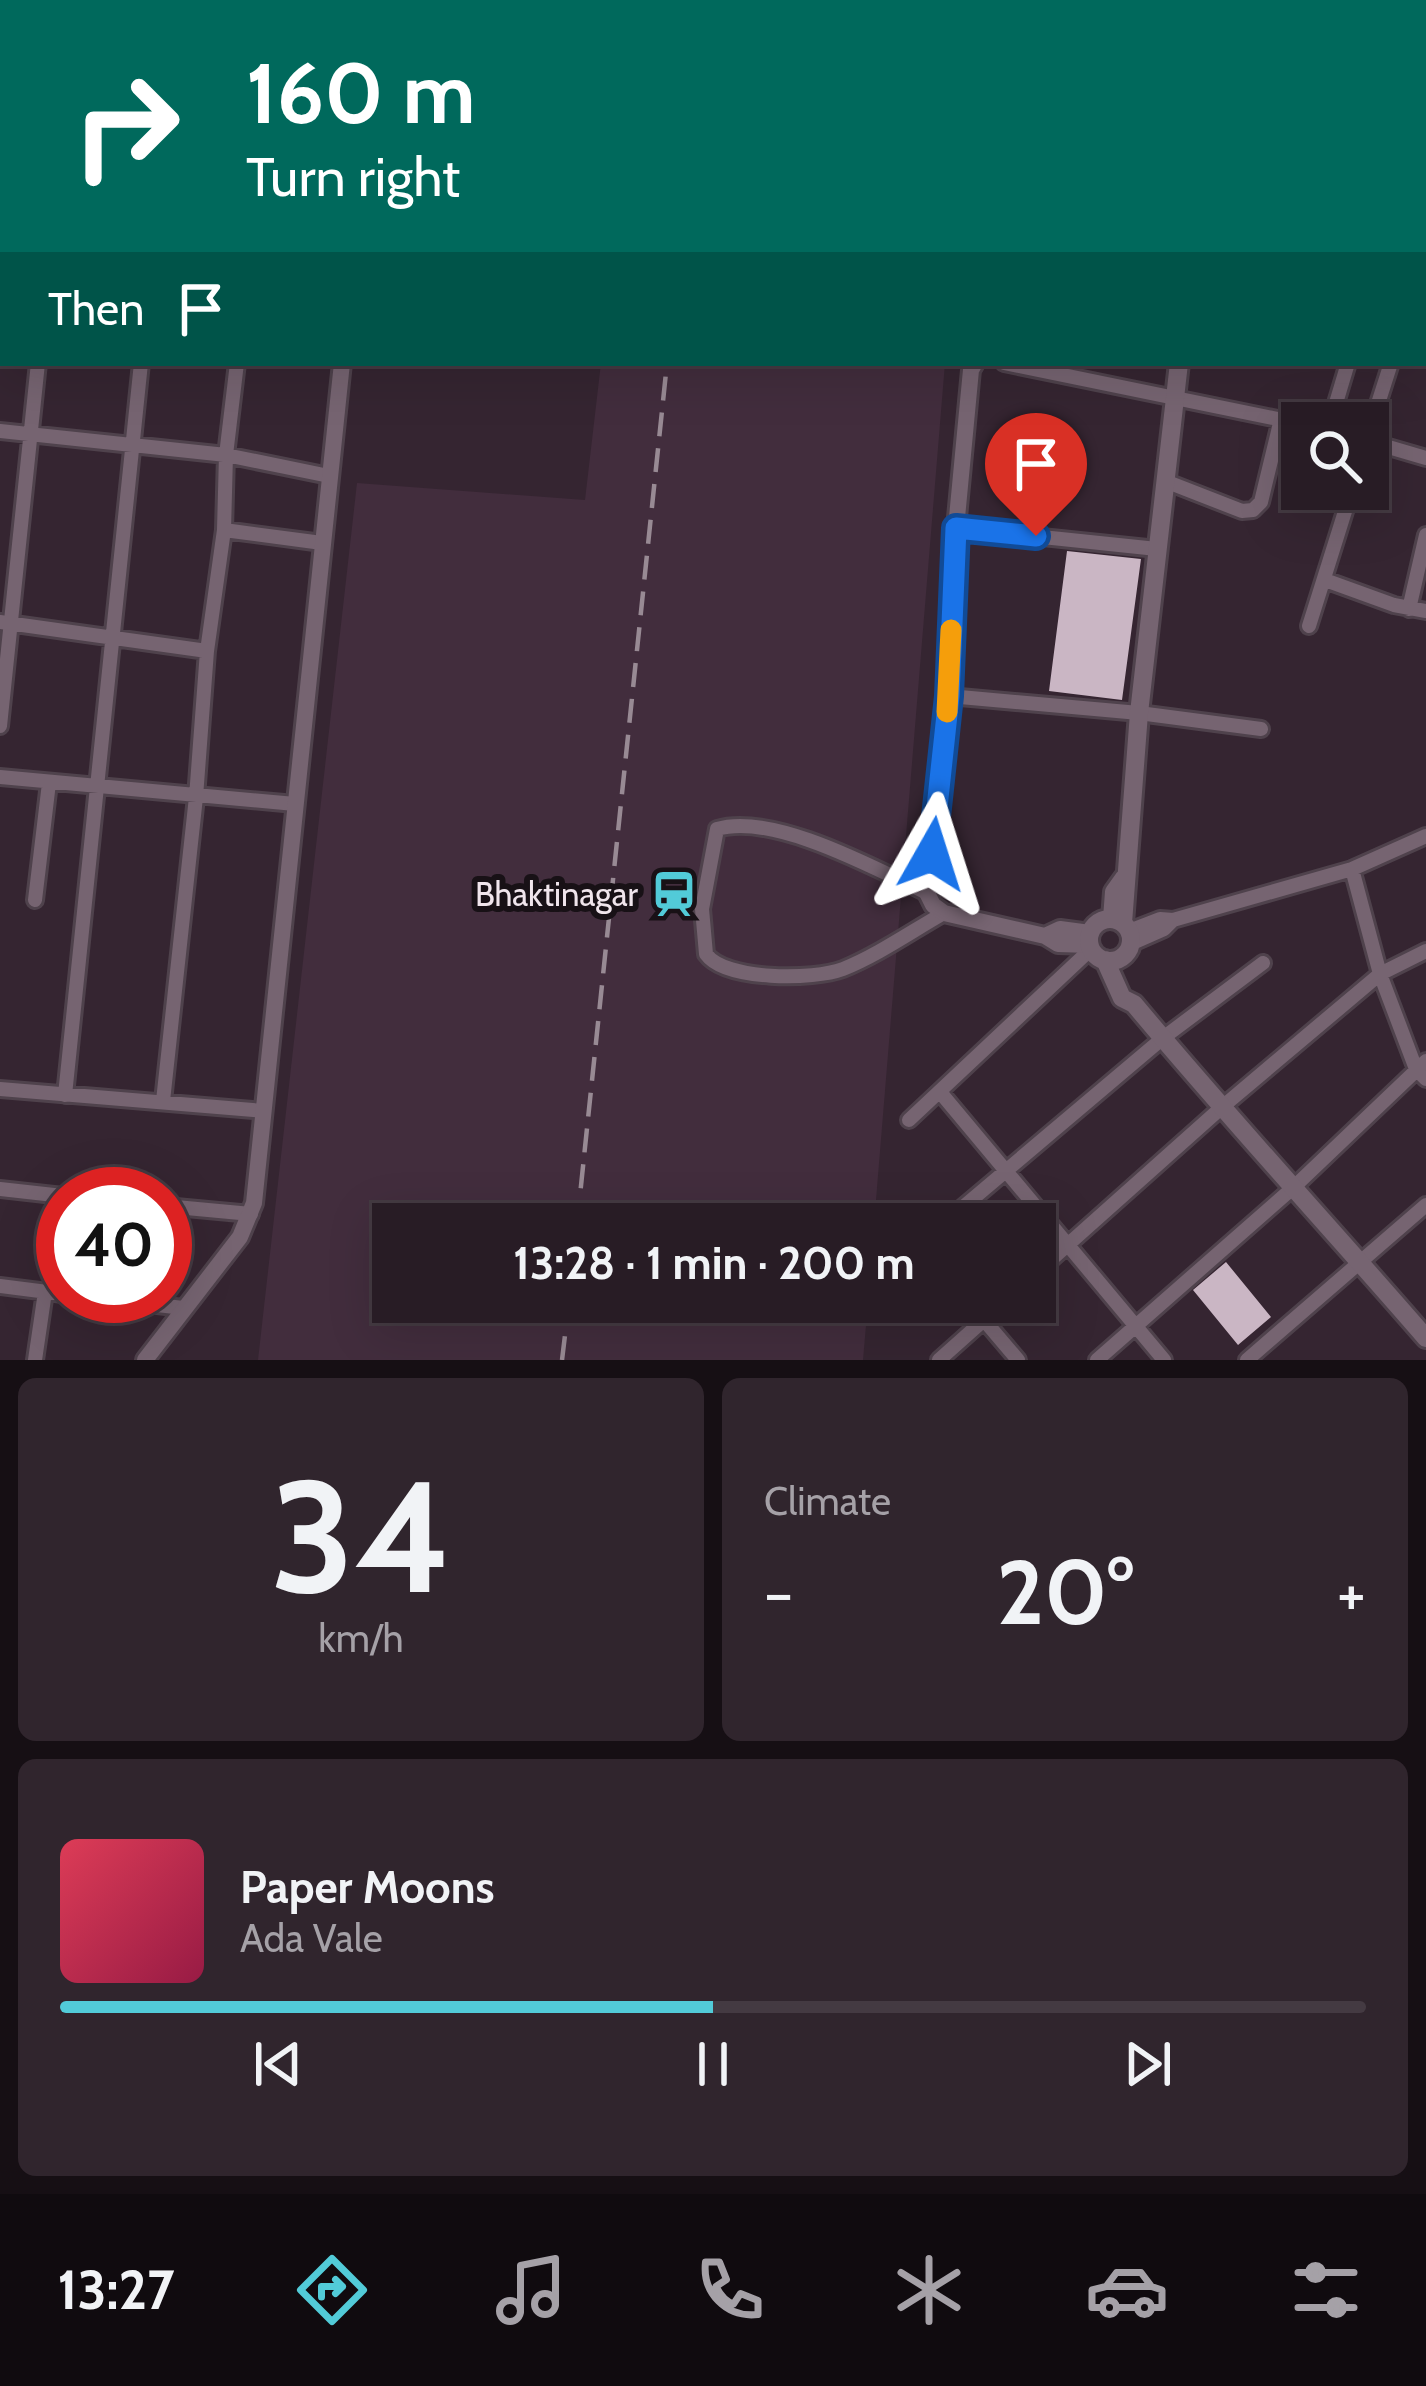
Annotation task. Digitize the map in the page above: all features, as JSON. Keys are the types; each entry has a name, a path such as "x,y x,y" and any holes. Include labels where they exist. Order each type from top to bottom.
{"main road":[{"path":"1098,950 1126,953 1114,892 1124,878 1179,366"},
{"path":"1123,929 1099,922 1098,950 1122,998 1134,1004 1221,1108 1424,1332"}],"street":[{"path":"0,726 6,622 38,366"},
{"path":"64,1095 141,366"},
{"path":"164,1101 237,366"},
{"path":"192,1297 240,1237 251,1214 343,366"},
{"path":"970,366 956,528 949,696 927,893 944,913 1098,950"},
{"path":"1018,366 1281,419 1261,502 1253,510 1242,511 1165,481"},
{"path":"1336,402 1347,366"},
{"path":"1379,402 1390,366"},
{"path":"0,430 226,454 329,476"},
{"path":"1389,445 1426,458"},
{"path":"1309,626 1346,510"},
{"path":"956,528 1157,549"},
{"path":"224,530 322,543"},
{"path":"1409,609 1426,535"},
{"path":"1325,580 1426,611"},
{"path":"6,622 207,650"},
{"path":"949,696 1261,729"},
{"path":"0,778 295,804"},
{"path":"35,899 49,783"},
{"path":"927,893 835,850 758,827 727,826 717,829 702,909 706,954 721,968 763,976 832,972 944,913"},
{"path":"1123,929 1173,920 1352,869 1426,836"},
{"path":"1097,1360 1423,1070 1380,974 1352,869"},
{"path":"909,1120 1098,950"},
{"path":"1056,1256 1380,974 1426,951"},
{"path":"969,1203 1163,1038 1263,963"},
{"path":"0,1088 264,1112"},
{"path":"940,1092 1164,1360"},
{"path":"0,1189 36,1193"},
{"path":"1246,1360 1426,1205"},
{"path":"192,1209 251,1214"},
{"path":"0,1286 36,1291"},
{"path":"35,1360 40,1323"},
{"path":"145,1360 172,1323"},
{"path":"939,1360 981,1323"},
{"path":"987,1323 1018,1360"}],"shaded area":[{"path":"601,366 945,366 876,1203 372,1203 372,1323 866,1323 863,1360 258,1360 357,483 585,500"}],"building":[{"path":"1067,551 1141,559 1122,700 1049,691"},
{"path":"1226,1262 1271,1317 1238,1345 1193,1290"}],"railway":[{"path":"579,1203 667,366"},
{"path":"562,1360 566,1323"}],"slow traffic":[{"path":"947,712 951,630"}],"place":[{"name":"Bhaktinagar","path":"674,894"}],"route":[{"path":"932,854 949,696 956,528 1036,536"}]}
